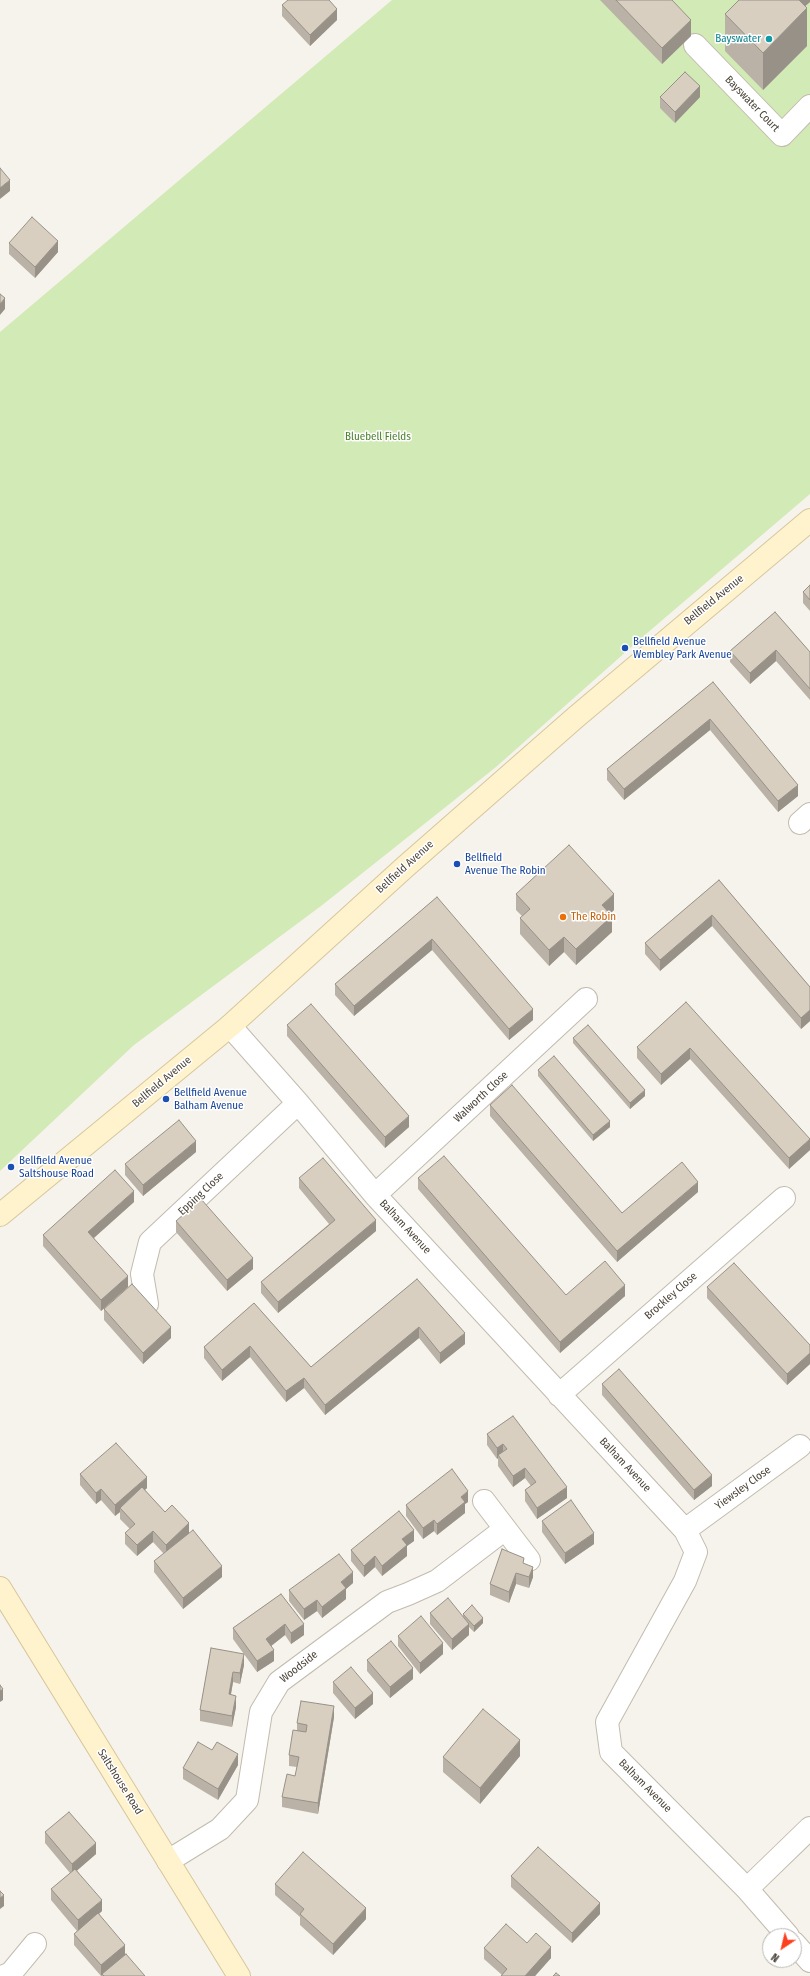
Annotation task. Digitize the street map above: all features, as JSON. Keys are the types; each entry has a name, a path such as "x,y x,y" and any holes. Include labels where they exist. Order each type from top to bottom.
{"street":[{"name":"Bayswater Court","path":"695,45 782,135 810,106"},
{"name":"Bellfield Avenue","path":"0,1215 230,1026 405,867 576,717 810,520"},
{"name":"Walworth Close","path":"375,1195 586,999"},
{"name":"Balham Avenue","path":"230,1026 298,1103 375,1195 685,1530 696,1552 685,1580 607,1722 611,1752 747,1889 781,1928"},
{"name":"Epping Close","path":"147,1304 142,1274 150,1242 298,1103"},
{"name":"Brockley Close","path":"559,1395 784,1198"},
{"name":"Yiewsley Close","path":"685,1530 800,1446"},
{"path":"484,1501 529,1560"},
{"name":"Woodside","path":"168,1861 220,1830 246,1800 261,1712 279,1682 387,1602 438,1581 505,1529"},
{"name":"Saltshouse Road","path":"0,1588 239,1976"},
{"path":"747,1889 810,1828"},
{"path":"9,1975 35,1944"},
{"path":"802,1952 810,1961"}],"green space":[{"name":"Bluebell Fields","path":"392,0 810,0 810,494 646,634 496,767 321,906 134,1045 0,1171 0,332"}],"building":[{"path":"288,0 329,0 337,9 310,35 282,5"},
{"path":"616,0 672,0 691,20 662,48"},
{"path":"739,0 799,0 807,8 763,53 725,14"},
{"path":"685,72 700,86 675,112 660,97"},
{"path":"0,168 10,180 0,188"},
{"path":"32,217 58,241 35,267 9,243"},
{"path":"0,294 5,298 0,304"},
{"path":"810,585 810,600 803,592"},
{"path":"775,612 810,652 810,689 776,650 750,673 730,651"},
{"path":"713,682 798,785 778,801 710,719 624,789 607,769"},
{"path":"569,845 614,894 602,905 612,916 576,949 564,937 549,950 520,918 530,909 516,894"},
{"path":"719,880 810,987 810,1010 801,1018 712,915 660,960 645,943"},
{"path":"437,897 533,1009 509,1029 432,939 354,1006 335,984"},
{"path":"686,1002 810,1139 789,1158 690,1048 661,1074 637,1047"},
{"path":"311,1004 409,1116 385,1137 287,1025"},
{"path":"588,1025 645,1090 630,1103 573,1038"},
{"path":"554,1056 610,1121 593,1135 538,1070"},
{"path":"512,1085 622,1213 682,1162 698,1182 617,1251 490,1105"},
{"path":"179,1120 196,1141 143,1185 125,1164"},
{"path":"444,1156 566,1295 605,1261 625,1285 560,1342 418,1178"},
{"path":"323,1158 376,1220 278,1302 261,1282 335,1220 299,1178"},
{"path":"115,1170 134,1191 88,1232 128,1276 101,1300 43,1235"},
{"path":"201,1199 253,1258 227,1280 176,1221"},
{"path":"734,1263 810,1345 810,1353 787,1374 707,1287"},
{"path":"417,1279 465,1333 440,1353 419,1327 325,1405 304,1378 286,1391 250,1346 222,1370 204,1347 254,1303 311,1367"},
{"path":"132,1284 171,1327 143,1353 104,1309"},
{"path":"619,1369 712,1475 694,1490 602,1384"},
{"path":"513,1416 567,1487 537,1508 525,1490 536,1482 525,1468 513,1476 498,1455 507,1449 503,1444 497,1448 487,1434"},
{"path":"116,1443 147,1477 115,1505 101,1489 96,1493 80,1474"},
{"path":"452,1469 468,1491 461,1497 465,1502 437,1524 434,1520 423,1528 406,1505"},
{"path":"142,1487 165,1512 172,1505 189,1523 166,1545 153,1531 137,1545 125,1533 135,1524 120,1508"},
{"path":"571,1500 594,1533 565,1553 542,1521"},
{"path":"399,1511 414,1530 402,1539 407,1545 382,1566 375,1556 364,1566 351,1550"},
{"path":"193,1530 222,1566 183,1598 154,1561"},
{"path":"502,1549 524,1558 523,1563 533,1567 529,1577 516,1573 509,1592 490,1584"},
{"path":"339,1554 353,1572 341,1582 346,1588 322,1607 317,1600 304,1609 289,1590"},
{"path":"281,1594 304,1624 291,1633 285,1624 266,1639 274,1650 257,1661 233,1628"},
{"path":"448,1598 469,1624 452,1639 430,1613"},
{"path":"472,1605 483,1618 474,1626 463,1614"},
{"path":"421,1616 443,1643 420,1663 398,1636"},
{"path":"391,1641 413,1668 390,1687 367,1660"},
{"path":"211,1648 244,1654 240,1673 233,1672 229,1694 236,1696 232,1716 200,1710"},
{"path":"351,1667 373,1693 355,1708 333,1682"},
{"path":"301,1701 334,1706 318,1803 282,1797 287,1774 295,1776 299,1757 289,1755 293,1730 306,1732 307,1725 297,1723"},
{"path":"483,1709 520,1740 480,1788 443,1757"},
{"path":"198,1742 212,1750 217,1742 238,1754 218,1789 183,1768"},
{"path":"69,1812 96,1843 72,1864 45,1832"},
{"path":"538,1847 600,1903 572,1933 511,1876"},
{"path":"303,1852 366,1908 333,1944 300,1914 304,1909 275,1884"},
{"path":"75,1869 102,1900 78,1920 51,1889"},
{"path":"0,1891 4,1895 0,1898"},
{"path":"98,1913 125,1945 101,1965 74,1934"},
{"path":"506,1924 527,1943 536,1933 551,1947 525,1976 501,1976 507,1969 484,1948"},
{"path":"126,1954 145,1976 104,1976 102,1974"},
{"path":"556,1973 560,1976 553,1976"}],"place":[{"name":"Bayswater","path":"769,39"},
{"name":"Bellfield Avenue Wembley Park Avenue","path":"625,648"},
{"name":"Bellfield Avenue The Robin","path":"457,864"},
{"name":"The Robin","path":"563,917"},
{"name":"Bellfield Avenue Balham Avenue","path":"166,1099"},
{"name":"Bellfield Avenue Saltshouse Road","path":"11,1167"}]}
